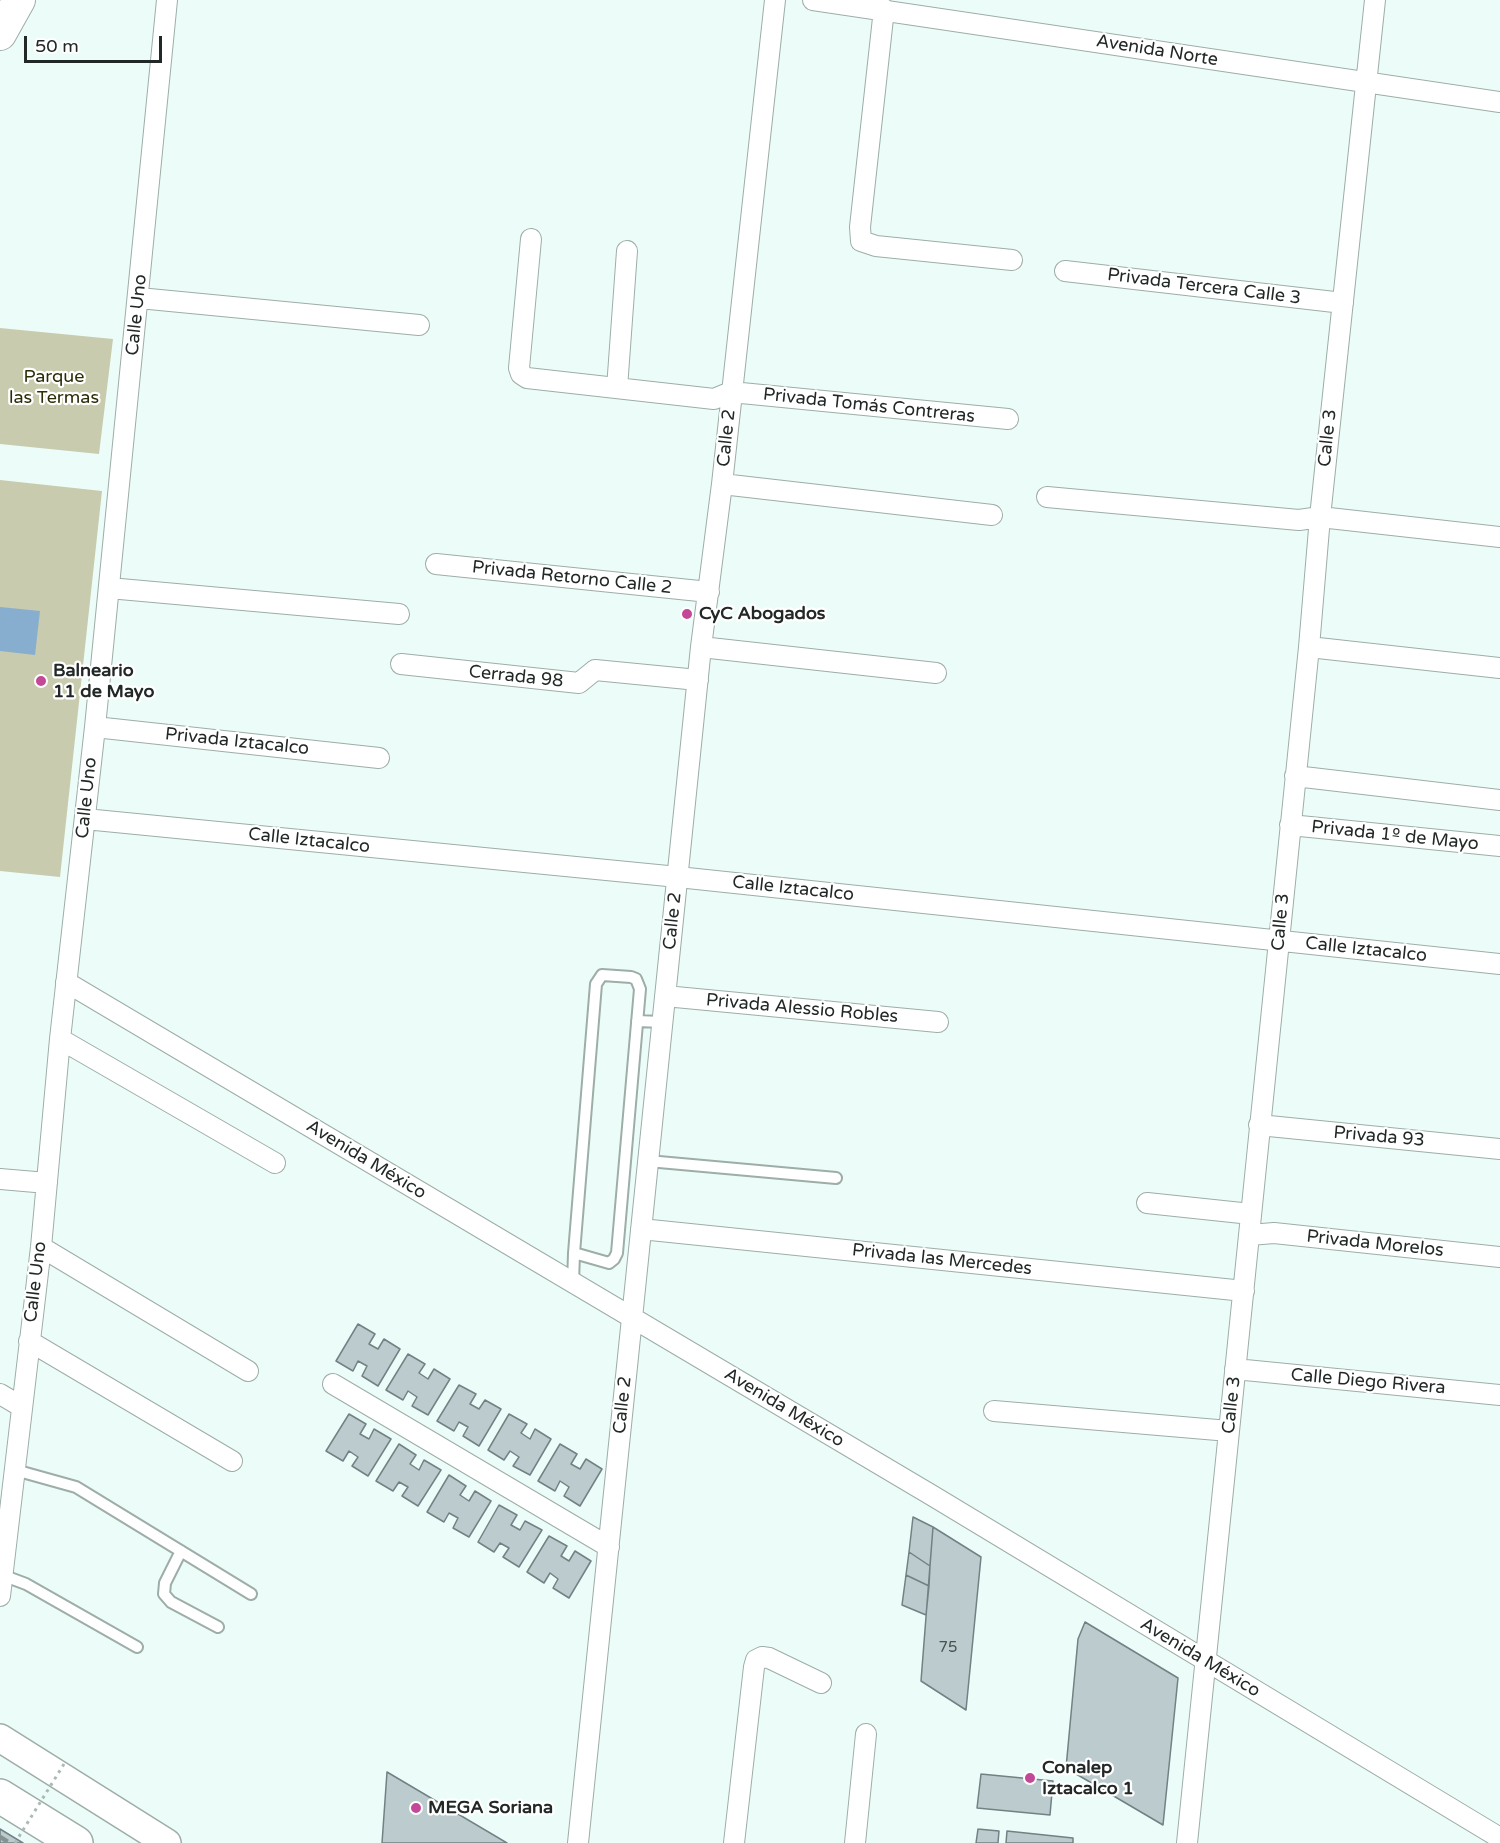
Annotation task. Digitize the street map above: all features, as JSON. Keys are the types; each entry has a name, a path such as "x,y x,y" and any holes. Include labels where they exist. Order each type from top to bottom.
{"highway":[{"path":"0,1796 76,1843"}],"main road":[{"path":"0,34 20,0"},
{"path":"0,1738 167,1843"}],"street":[{"name":"Calle Uno","path":"0,1596 2,1562 41,1247 60,1039 139,298 167,0"},
{"name":"Calle 2","path":"578,1843 701,647 722,484 775,0"},
{"name":"Avenida Norte","path":"813,0 1500,102"},
{"name":"Calle 3","path":"1187,1843 1250,1235 1259,1125 1280,941 1320,517 1375,0"},
{"path":"884,9 860,227 861,241 876,246 1012,260"},
{"name":"Privada Tomás Contreras","path":"531,239 520,375 534,379 714,399 731,392 1008,419"},
{"path":"617,388 627,251"},
{"name":"Privada Tercera Calle 3","path":"1065,271 1343,303"},
{"path":"139,298 419,325"},
{"path":"722,484 992,515"},
{"path":"1047,497 1299,520 1320,517 1500,537"},
{"name":"Privada Retorno Calle 2","path":"436,564 709,592"},
{"path":"109,588 399,614"},
{"path":"701,647 936,673"},
{"path":"1309,647 1500,668"},
{"name":"Cerrada 98","path":"401,664 579,683 595,670 698,680"},
{"name":"Privada Iztacalco","path":"95,727 379,758"},
{"path":"1295,776 1500,800"},
{"name":"Calle Iztacalco","path":"85,819 678,877 1500,964"},
{"name":"Privada 1º de Mayo","path":"1290,825 1500,846"},
{"name":"Avenida México","path":"66,982 933,1496 1500,1838"},
{"name":"Privada Alessio Robles","path":"665,996 938,1022"},
{"path":"60,1039 275,1163"},
{"name":"Privada 93","path":"1259,1125 1500,1149"},
{"path":"0,1179 47,1183"},
{"path":"1147,1203 1251,1214"},
{"name":"Privada las Mercedes","path":"641,1229 1244,1292"},
{"name":"Privada Morelos","path":"1250,1235 1274,1233 1500,1257"},
{"path":"41,1247 248,1371"},
{"path":"29,1341 232,1461"},
{"name":"Calle Diego Rivera","path":"1235,1370 1500,1395"},
{"path":"333,1384 609,1547"},
{"path":"0,1394 22,1407"},
{"path":"994,1411 1229,1431"},
{"path":"734,1843 756,1660 762,1657 769,1658 821,1683"},
{"path":"855,1843 866,1734"}],"lane":[{"path":"573,1283 574,1253 596,984 602,975 631,977 639,983 640,989 617,1253 609,1263 574,1253"},
{"path":"637,1021 662,1022"},
{"path":"648,1161 836,1179"},
{"path":"15,1470 76,1487 251,1594"},
{"path":"181,1551 165,1583 164,1594 171,1602 218,1627"},
{"path":"2,1562 26,1584 137,1647"}],"path":[{"path":"15,1843 64,1764"}],"green space":[{"name":"Parque las Termas","path":"0,328 113,339 99,454 0,444"},
{"name":"Balneario 11 de Mayo","path":"0,480 102,491 60,877 0,871"}],"water":[{"path":"0,607 40,611 35,655 0,651"}],"building":[{"path":"358,1324 375,1334 369,1344 378,1349 384,1339 400,1349 378,1386 362,1376 367,1366 358,1361 353,1371 336,1361"},
{"path":"408,1354 425,1364 419,1373 428,1379 434,1369 450,1379 428,1415 412,1406 417,1397 408,1391 403,1400 386,1390"},
{"path":"459,1385 476,1394 470,1404 479,1409 485,1400 501,1409 479,1446 463,1436 468,1427 459,1422 454,1431 437,1421"},
{"path":"349,1414 366,1424 360,1434 369,1439 374,1429 391,1439 368,1476 352,1466 358,1457 349,1451 343,1461 326,1451"},
{"path":"509,1414 527,1424 521,1433 530,1439 535,1429 551,1439 530,1475 513,1466 519,1457 510,1451 504,1460 488,1450"},
{"path":"399,1444 416,1455 410,1464 419,1470 424,1460 441,1470 418,1506 402,1496 408,1487 399,1482 393,1491 376,1481"},
{"path":"560,1444 577,1454 571,1464 580,1469 586,1459 602,1469 580,1506 564,1496 569,1487 560,1481 555,1491 538,1481"},
{"path":"449,1475 466,1486 460,1495 469,1501 475,1491 491,1501 469,1537 453,1528 458,1518 449,1513 444,1522 427,1512"},
{"path":"499,1505 517,1515 511,1525 520,1530 525,1521 542,1530 519,1567 503,1557 509,1548 500,1543 494,1552 478,1542"},
{"path":"913,1517 933,1527 930,1566 909,1552"},
{"path":"933,1527 981,1557 966,1710 921,1681"},
{"path":"549,1536 567,1546 561,1556 569,1561 575,1551 591,1561 569,1598 553,1588 558,1579 550,1573 544,1583 527,1572"},
{"path":"909,1552 930,1566 929,1586 906,1575"},
{"path":"906,1575 929,1586 926,1615 902,1605"},
{"path":"1085,1622 1178,1678 1163,1825 1066,1768 1078,1639"},
{"name":"MEGA Soriana","path":"387,1772 507,1843 382,1843"},
{"path":"981,1774 1053,1781 1050,1815 977,1808"},
{"path":"0,1829 23,1843 0,1843"},
{"path":"978,1829 999,1831 998,1843 976,1843"},
{"path":"1007,1831 1073,1838 1073,1843 1006,1843"}],"railway":[{"path":"0,1837 10,1843"}],"place":[{"name":"CyC Abogados","path":"687,614"},
{"name":"Balneario 11 de Mayo","path":"41,681"},
{"name":"Conalep Iztacalco 1","path":"1030,1778"},
{"name":"MEGA Soriana","path":"416,1808"}]}
